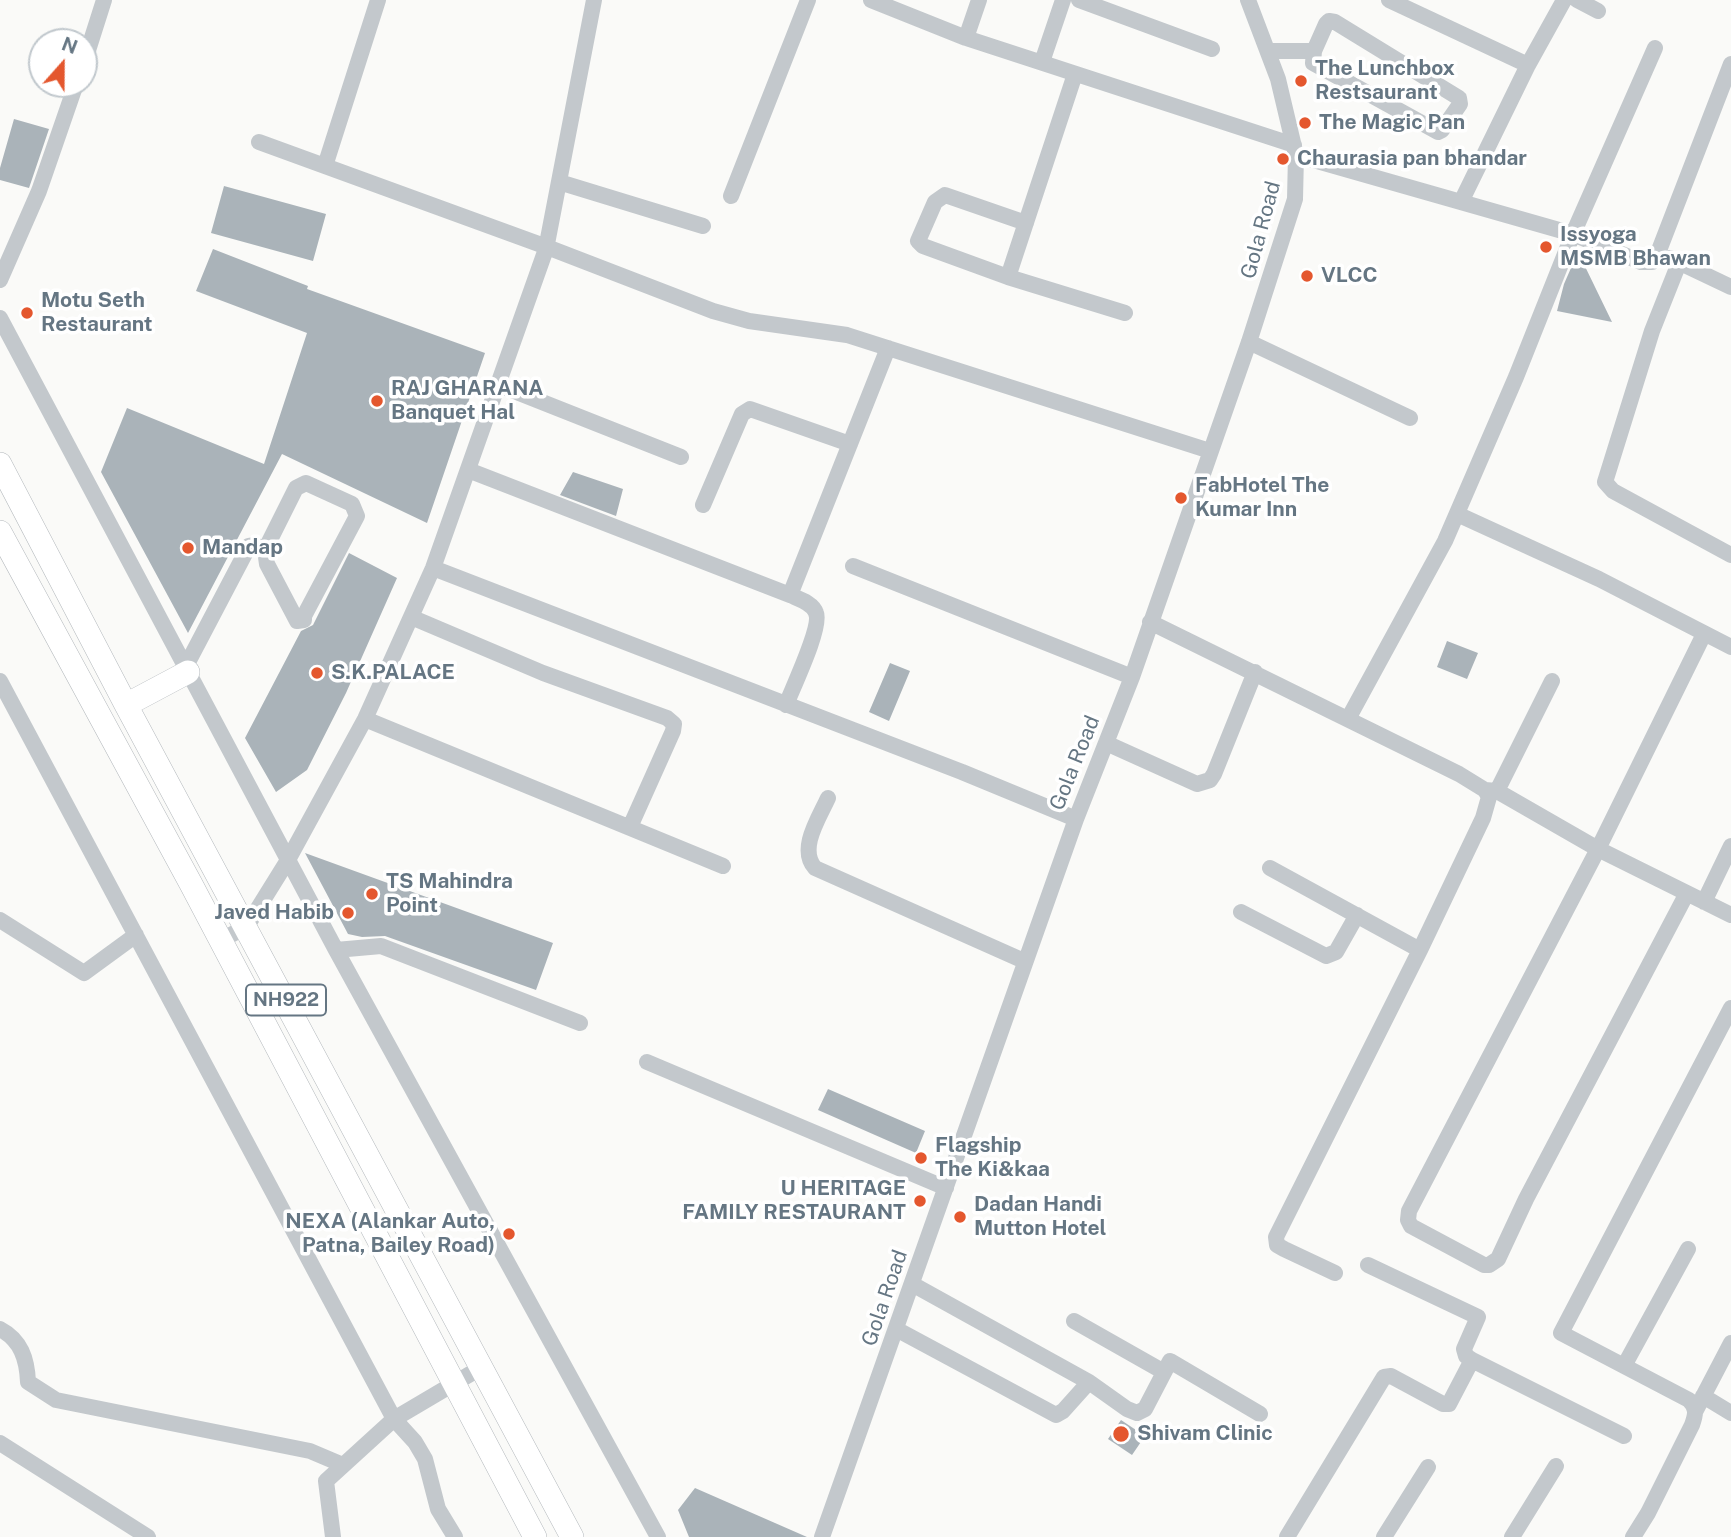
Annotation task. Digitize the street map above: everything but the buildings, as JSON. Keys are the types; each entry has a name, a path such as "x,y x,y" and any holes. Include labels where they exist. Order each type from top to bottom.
{"highway":[{"name":"NH922","path":"0,464 126,705 247,926 572,1537"},
{"name":"NH922","path":"0,531 535,1537"},
{"path":"126,705 187,669"}],"street":[{"path":"95,28 104,0"},
{"path":"325,166 378,0"},
{"path":"220,941 247,926 288,860 365,719 433,568 547,247 594,0"},
{"path":"731,197 808,0"},
{"path":"966,38 979,0"},
{"path":"1042,62 1063,0"},
{"path":"1079,0 1212,49"},
{"name":"Gola Road","path":"822,1537 1024,961 1132,677 1249,342 1295,200 1295,150 1268,51 1248,0"},
{"path":"1389,0 1528,65"},
{"path":"1461,202 1528,65 1564,0"},
{"path":"1577,0 1598,11"},
{"path":"875,1 966,38 1295,150 1573,234 1641,262 1652,262 1658,253 1731,64"},
{"path":"1329,21 1335,22 1459,98 1460,104 1443,130 1438,132 1315,65 1314,51 1326,24 1329,21"},
{"path":"1348,719 1446,541 1517,377 1573,234 1655,48"},
{"path":"1268,51 1314,51"},
{"path":"1008,277 1075,74"},
{"path":"0,280 38,191 71,98"},
{"path":"259,142 731,317 769,325 829,332 888,348 1210,451"},
{"path":"559,182 703,226"},
{"path":"1026,223 945,195 935,202 918,241 923,246 1008,277 1125,313"},
{"path":"1658,253 1730,282"},
{"path":"1679,262 1646,351 1605,482 1613,491 1731,555"},
{"path":"0,318 336,950 658,1537"},
{"path":"1249,342 1410,418"},
{"path":"790,595 888,348"},
{"path":"499,385 681,457"},
{"path":"702,505 741,414 750,409 850,444"},
{"path":"468,470 790,595 812,606 818,616 814,634 786,705"},
{"path":"306,483 352,504 355,509 357,516 304,615 304,620 297,621 267,564 265,550 296,488 301,485 306,483"},
{"path":"1457,514 1599,579 1731,647"},
{"path":"187,669 249,546 255,545 265,550"},
{"path":"853,566 1132,677"},
{"path":"433,568 962,772 1076,819"},
{"path":"411,617 543,673 667,719 674,724 630,827"},
{"path":"1150,622 1466,778 1598,849 1731,915"},
{"path":"1687,893 1532,1186 1498,1259 1484,1265 1411,1226 1408,1215 1598,849 1704,634"},
{"path":"1106,743 1188,781 1204,783 1214,774 1255,672"},
{"path":"0,681 394,1419 415,1442 425,1459 438,1509 455,1537"},
{"path":"1335,1273 1277,1245 1276,1237 1420,950 1483,818 1491,791 1552,681"},
{"path":"365,719 723,866"},
{"path":"828,798 808,846 807,856 815,868 1024,961"},
{"path":"1704,902 1731,846"},
{"path":"1270,868 1420,950"},
{"path":"1241,912 1326,956 1336,952 1357,915"},
{"path":"0,920 84,974 136,935"},
{"path":"336,950 382,946 580,1023"},
{"path":"1729,1016 1561,1333 1689,1400 1731,1413"},
{"path":"647,1062 946,1188"},
{"path":"1624,1366 1688,1249"},
{"path":"1368,1265 1478,1317 1464,1349 1466,1356 1624,1436"},
{"path":"912,1284 1089,1382 1137,1413 1146,1409 1170,1361 1260,1414"},
{"path":"1074,1321 1164,1372"},
{"path":"0,1329 12,1335 27,1360 28,1382 56,1400 310,1451 343,1465"},
{"path":"896,1329 1056,1415 1063,1411 1089,1382"},
{"path":"1633,1537 1648,1513 1699,1403 1731,1343"},
{"path":"1287,1537 1384,1377 1391,1376 1443,1404 1450,1404 1472,1360"},
{"path":"333,1537 326,1481 394,1419 482,1367"},
{"path":"0,1444 148,1537"},
{"path":"1512,1537 1556,1466"},
{"path":"1384,1537 1428,1467"}],"place":[{"name":"The Lunchbox Restsaurant","path":"1301,81"},
{"name":"The Magic Pan","path":"1305,123"},
{"name":"Chaurasia pan bhandar","path":"1283,159"},
{"name":"Issyoga MSMB Bhawan","path":"1546,247"},
{"name":"VLCC","path":"1307,276"},
{"name":"Motu Seth Restaurant","path":"27,313"},
{"name":"RAJ GHARANA Banquet Hal","path":"377,401"},
{"name":"FabHotel The Kumar Inn","path":"1181,498"},
{"name":"Mandap","path":"188,548"},
{"name":"S.K.PALACE","path":"317,673"},
{"name":"TS Mahindra Point","path":"372,894"},
{"name":"Javed Habib","path":"348,913"},
{"name":"Flagship The Ki&kaa","path":"921,1158"},
{"name":"U HERITAGE FAMILY RESTAURANT","path":"920,1201"},
{"name":"Dadan Handi Mutton Hotel","path":"960,1217"},
{"name":"NEXA (Alankar Auto, Patna, Bailey Road)","path":"509,1234"},
{"name":"Shivam Clinic","path":"1121,1434"}]}
